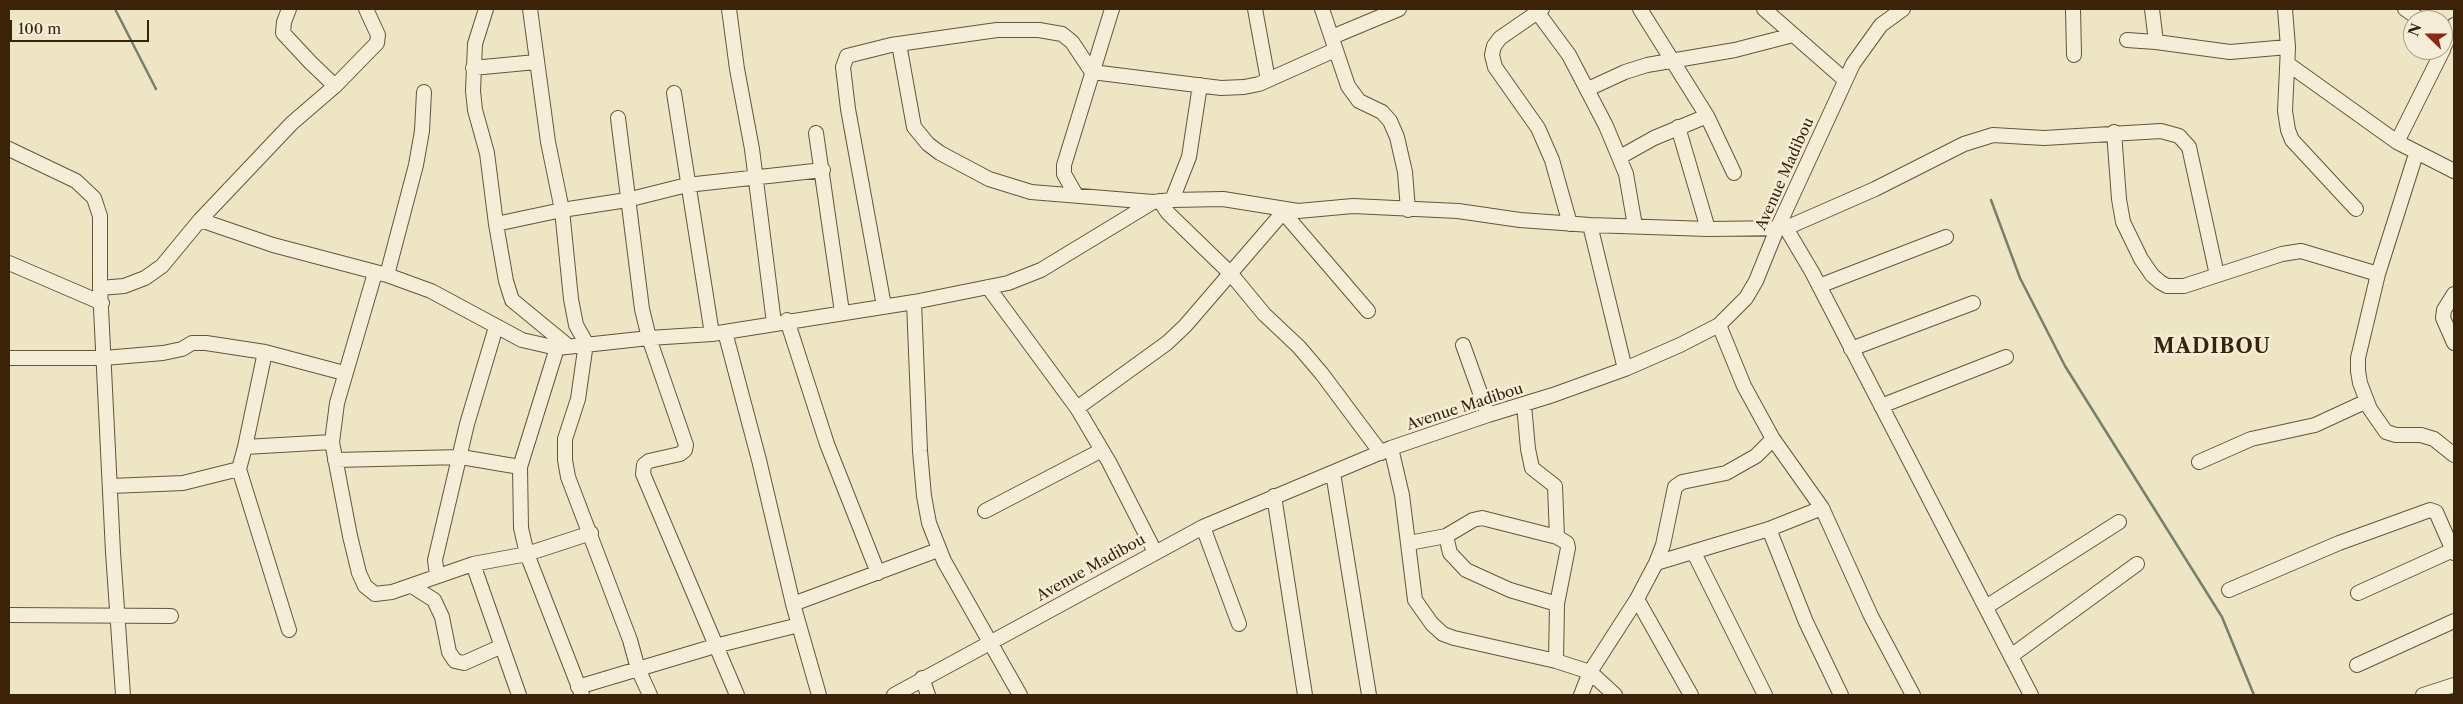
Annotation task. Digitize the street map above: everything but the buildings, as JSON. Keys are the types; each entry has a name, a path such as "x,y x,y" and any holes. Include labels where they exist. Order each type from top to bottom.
{"street":[{"path":"289,9 284,22 284,33 335,86"},
{"path":"100,288 124,286 145,278 162,266 200,220 292,123 335,86 377,43 378,35 366,9"},
{"path":"486,9 475,44 473,68 475,110 487,153 496,224 506,281 512,300 562,347"},
{"path":"530,9 548,142 562,210 571,299 576,325 586,344 578,400 565,439 565,460 568,477 591,533 638,669 650,695"},
{"path":"729,9 737,69 780,322 878,573"},
{"path":"1076,195 1064,174 1064,165 1112,9"},
{"path":"1255,9 1268,80"},
{"path":"1322,9 1333,44 1354,96 1359,101 1382,112 1390,121 1403,156 1408,210"},
{"path":"884,306 843,67 847,56 899,44 997,30 1052,31 1062,34 1072,42 1092,72 1200,85 1244,87 1268,80 1398,9"},
{"path":"1640,9 1707,116 1734,173"},
{"path":"1764,9 1845,80"},
{"name":"Avenue Madibou","path":"894,695 922,678 1203,527 1386,451 1624,369 1680,345 1719,325 1746,298 1756,281 1845,80 1868,42 1881,25 1903,9"},
{"path":"2073,9 2074,55"},
{"path":"2152,9 2156,42"},
{"path":"2285,9 2288,47 2285,111 2292,140 2356,209"},
{"path":"1570,224 1552,160 1538,128 1495,67 1492,55 1500,38 1538,10 1588,89 1620,157 1630,194 1635,226"},
{"path":"1588,89 1625,72 1647,65 1735,50 1793,35"},
{"path":"2127,40 2230,52 2288,47"},
{"path":"899,44 914,127 928,144 970,170 1011,187 1031,192 1162,201 1223,200 1284,211 1314,211 1353,206 1458,211 1520,220 1590,226 1708,229 1781,228 1875,189 1979,138 1993,135 2044,138 2114,132 2172,132 2184,140 2189,147 2217,275"},
{"path":"2397,142 2436,60"},
{"path":"473,68 536,62"},
{"path":"2288,64 2397,142 2416,154 2454,171"},
{"path":"200,220 273,245 381,274 431,291 522,340 562,347 718,333 914,302 1008,283 1041,270 1162,201 1189,157 1200,85"},
{"path":"424,92 422,131 416,165 381,274 344,373 337,403 332,442 350,536 360,573 365,586 375,594 412,586 437,575 473,564 527,554 591,533"},
{"path":"674,92 687,185 718,333 759,460 793,604 819,695"},
{"path":"1620,157 1678,127 1707,116"},
{"path":"618,118 642,308 649,338 686,445 685,450 680,454 650,461 644,465 643,474 737,695"},
{"path":"1678,127 1708,229"},
{"path":"2114,132 2118,199 2123,222 2141,259 2152,275 2167,286 2176,287 2282,254 2301,251 2378,274"},
{"path":"816,133 823,170 842,312"},
{"path":"9,149 76,181 94,198 100,216 100,288 123,695"},
{"path":"2416,154 2378,274 2358,358 2360,383 2367,401 2386,432 2396,435 2422,435 2434,439 2454,455"},
{"path":"496,224 562,210 627,200 687,185 756,179 823,170"},
{"path":"1162,201 1168,213 1231,274 1264,314 1299,347 1386,451 1402,495 1415,600 1432,624 1443,634 1454,638 1556,661 1590,672 1601,679 1615,695"},
{"path":"1077,408 1167,343 1211,298 1284,211"},
{"path":"1284,211 1368,311"},
{"path":"1590,226 1624,369"},
{"path":"1781,228 1819,286 2031,695"},
{"path":"1819,286 1946,237"},
{"path":"9,263 102,303"},
{"path":"988,287 1077,408 1102,450 1155,552"},
{"path":"2454,294 2444,310 2443,318 2454,343"},
{"path":"914,302 924,496 929,523 938,550 1020,695"},
{"path":"1851,349 1973,303"},
{"path":"1719,325 1744,386 1772,439 1822,508 1871,616 1913,695"},
{"path":"437,575 435,560 473,402 496,327"},
{"path":"9,358 104,358 163,353 182,349 192,343 206,343 265,352 344,373"},
{"path":"1463,345 1488,415"},
{"path":"562,347 520,467 521,528 527,554 580,691 638,669 715,646 799,625"},
{"path":"265,352 239,469 289,630"},
{"path":"1881,406 2006,356"},
{"path":"2199,462 2251,439 2315,425 2367,401"},
{"path":"1524,405 1528,449 1532,468 1555,486 1557,538"},
{"path":"1581,695 1590,672 1638,599 1656,563 1663,545 1674,487 1682,482 1726,473 1756,456 1772,439"},
{"path":"245,447 332,442"},
{"path":"985,511 1102,450"},
{"path":"335,460 461,457 520,467"},
{"path":"112,486 183,483 239,469"},
{"path":"1333,473 1369,695"},
{"path":"1274,496 1306,695"},
{"path":"1656,563 1694,554 1769,529 1822,508"},
{"path":"2229,590 2339,544 2430,510 2436,512 2454,551 2358,593"},
{"path":"1409,544 1446,536 1473,520 1482,518 1557,538 1567,543 1568,548 1558,604 1556,661"},
{"path":"1986,607 2119,522"},
{"path":"1203,527 1239,624"},
{"path":"1769,529 1806,622 1841,695"},
{"path":"1446,536 1450,553 1466,570 1510,590 1558,604"},
{"path":"793,604 938,550"},
{"path":"1694,554 1765,695"},
{"path":"473,564 519,695"},
{"path":"2011,656 2137,564"},
{"path":"412,586 434,600 442,617 449,652 455,661 464,663 502,646"},
{"path":"1638,599 1691,695"},
{"path":"9,615 171,616"},
{"path":"2357,665 2454,621"},
{"path":"922,678 928,695"},
{"path":"2423,695 2454,685"}],"waterway":[{"path":"115,9 156,89"},
{"path":"1991,200 2020,278 2065,366 2222,617 2254,695"}],"district":[{"name":"MADIBOU","path":"2212,347"}]}
